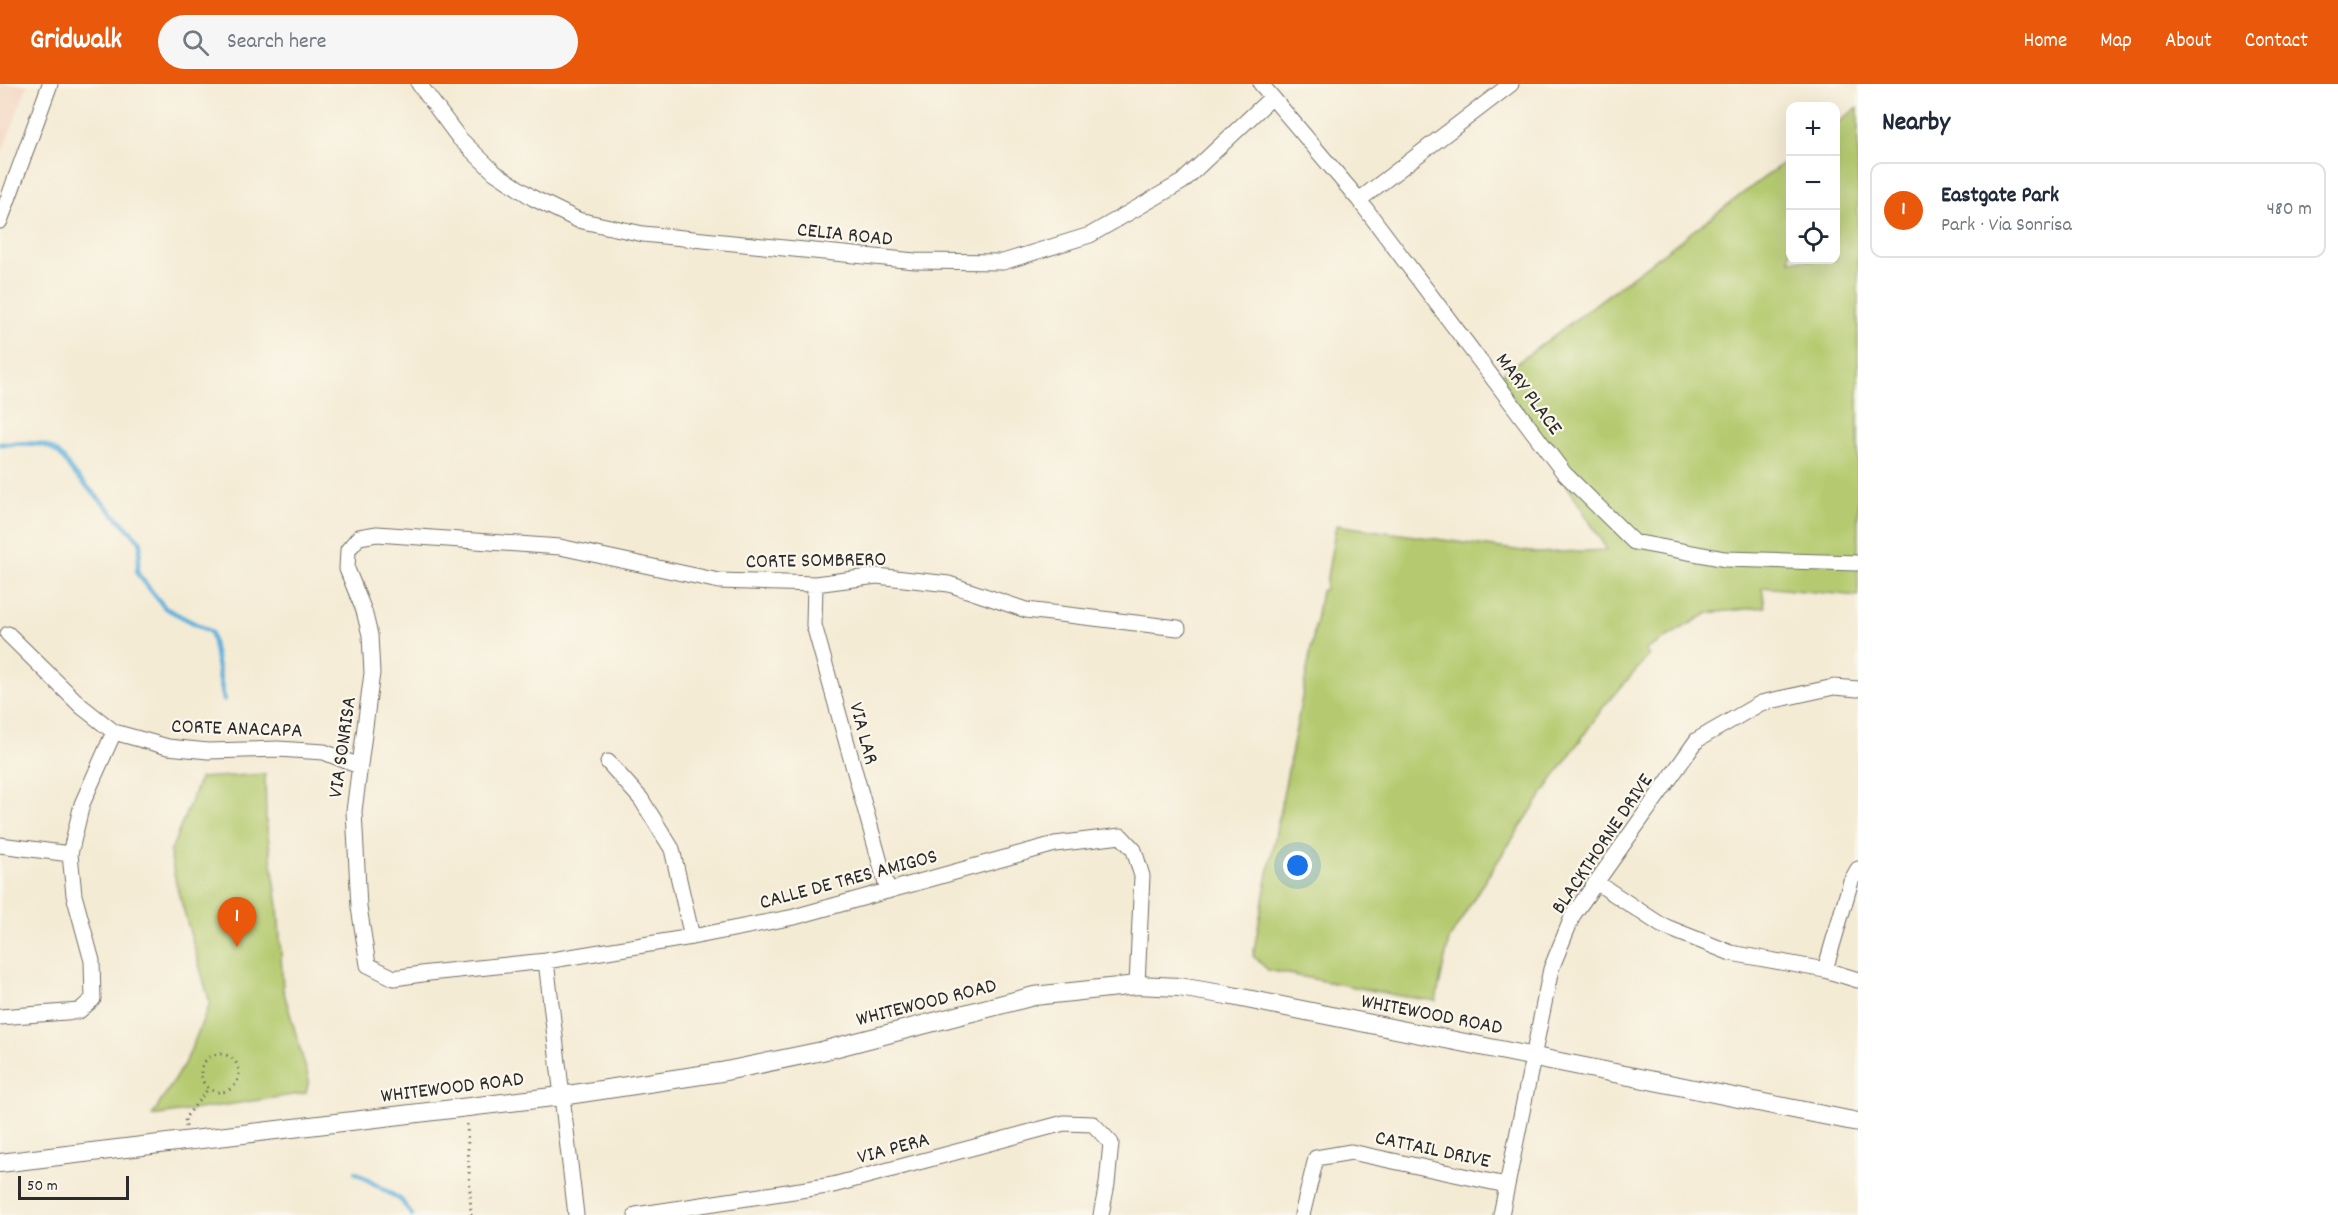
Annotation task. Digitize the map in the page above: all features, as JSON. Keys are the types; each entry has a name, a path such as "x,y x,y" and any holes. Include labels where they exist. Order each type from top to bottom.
{"main road":[{"name":"WHITEWOOD ROAD","path":"0,1163 561,1096 722,1072 811,1053 1034,996 1137,985 1179,987 1227,995 1858,1122"}],"street":[{"path":"0,220 50,84"},
{"name":"CELIA ROAD","path":"419,84 459,138 494,172 533,198 578,220 643,234 915,261 1003,262 1090,235 1182,182 1271,98"},
{"name":"MARY PLACE","path":"1260,84 1359,200 1564,473 1634,542 1725,559 1858,563"},
{"path":"1359,200 1511,84"},
{"name":"VIA SONRISA","path":"418,537 377,534 359,537 348,550 347,568 364,611 370,635 372,673 354,811 359,907 368,965 394,978 429,973"},
{"name":"CORTE SOMBRERO","path":"418,537 560,547 719,581 814,584 877,576 949,584 1026,610 1178,628"},
{"name":"VIA LAR","path":"814,584 814,625 888,891"},
{"name":"CORTE ANACAPA","path":"8,634 81,706 114,732 168,747 208,751 278,749 324,752 359,766"},
{"name":"BLACKTHORNE DRIVE","path":"1501,1215 1551,969 1574,915 1596,882 1697,740 1761,703 1834,687 1858,689"},
{"path":"0,1017 79,1011 93,999 92,961 74,895 70,854 82,804 114,732"},
{"path":"608,762 641,799 672,849 692,937"},
{"name":"CALLE DE TRES AMIGOS","path":"429,973 546,961 692,937 794,916 1055,844 1121,836 1134,850 1142,876 1137,985"},
{"path":"0,845 70,854"},
{"path":"1825,970 1851,881 1858,869"},
{"path":"1596,882 1661,925 1731,953 1825,970 1858,980"},
{"path":"546,961 576,1215"},
{"name":"VIA PERA","path":"636,1215 833,1185 1064,1123 1093,1124 1111,1143 1101,1215"},
{"name":"CATTAIL DRIVE","path":"1302,1215 1316,1158 1351,1152 1506,1185"}],"path":[{"path":"214,1054 231,1058 238,1068 238,1080 235,1085 219,1093 208,1089 201,1079 201,1067 204,1062 214,1054"},
{"path":"188,1141 184,1118 208,1089"},
{"path":"466,1107 471,1215"}],"shaded area":[{"path":"0,84 28,84 0,158"}],"green space":[{"path":"1858,107 1858,596 1762,587 1765,607 1708,613 1645,650 1649,656 1604,706 1480,888 1449,940 1436,1001 1268,970 1253,956 1321,591 1325,589 1336,525 1537,553 1607,550 1500,376 1786,161 1786,264 1840,264 1840,121"},
{"path":"265,774 266,821 278,906 283,989 309,1080 306,1093 152,1116 187,1059 210,1003 176,883 170,853 200,778"}],"waterway":[{"path":"0,444 32,443 49,447 141,542 137,573 165,608 211,632 224,700"},
{"path":"355,1172 401,1200 412,1215"}],"place":[{"name":"Eastgate Park","path":"237,947"}]}
